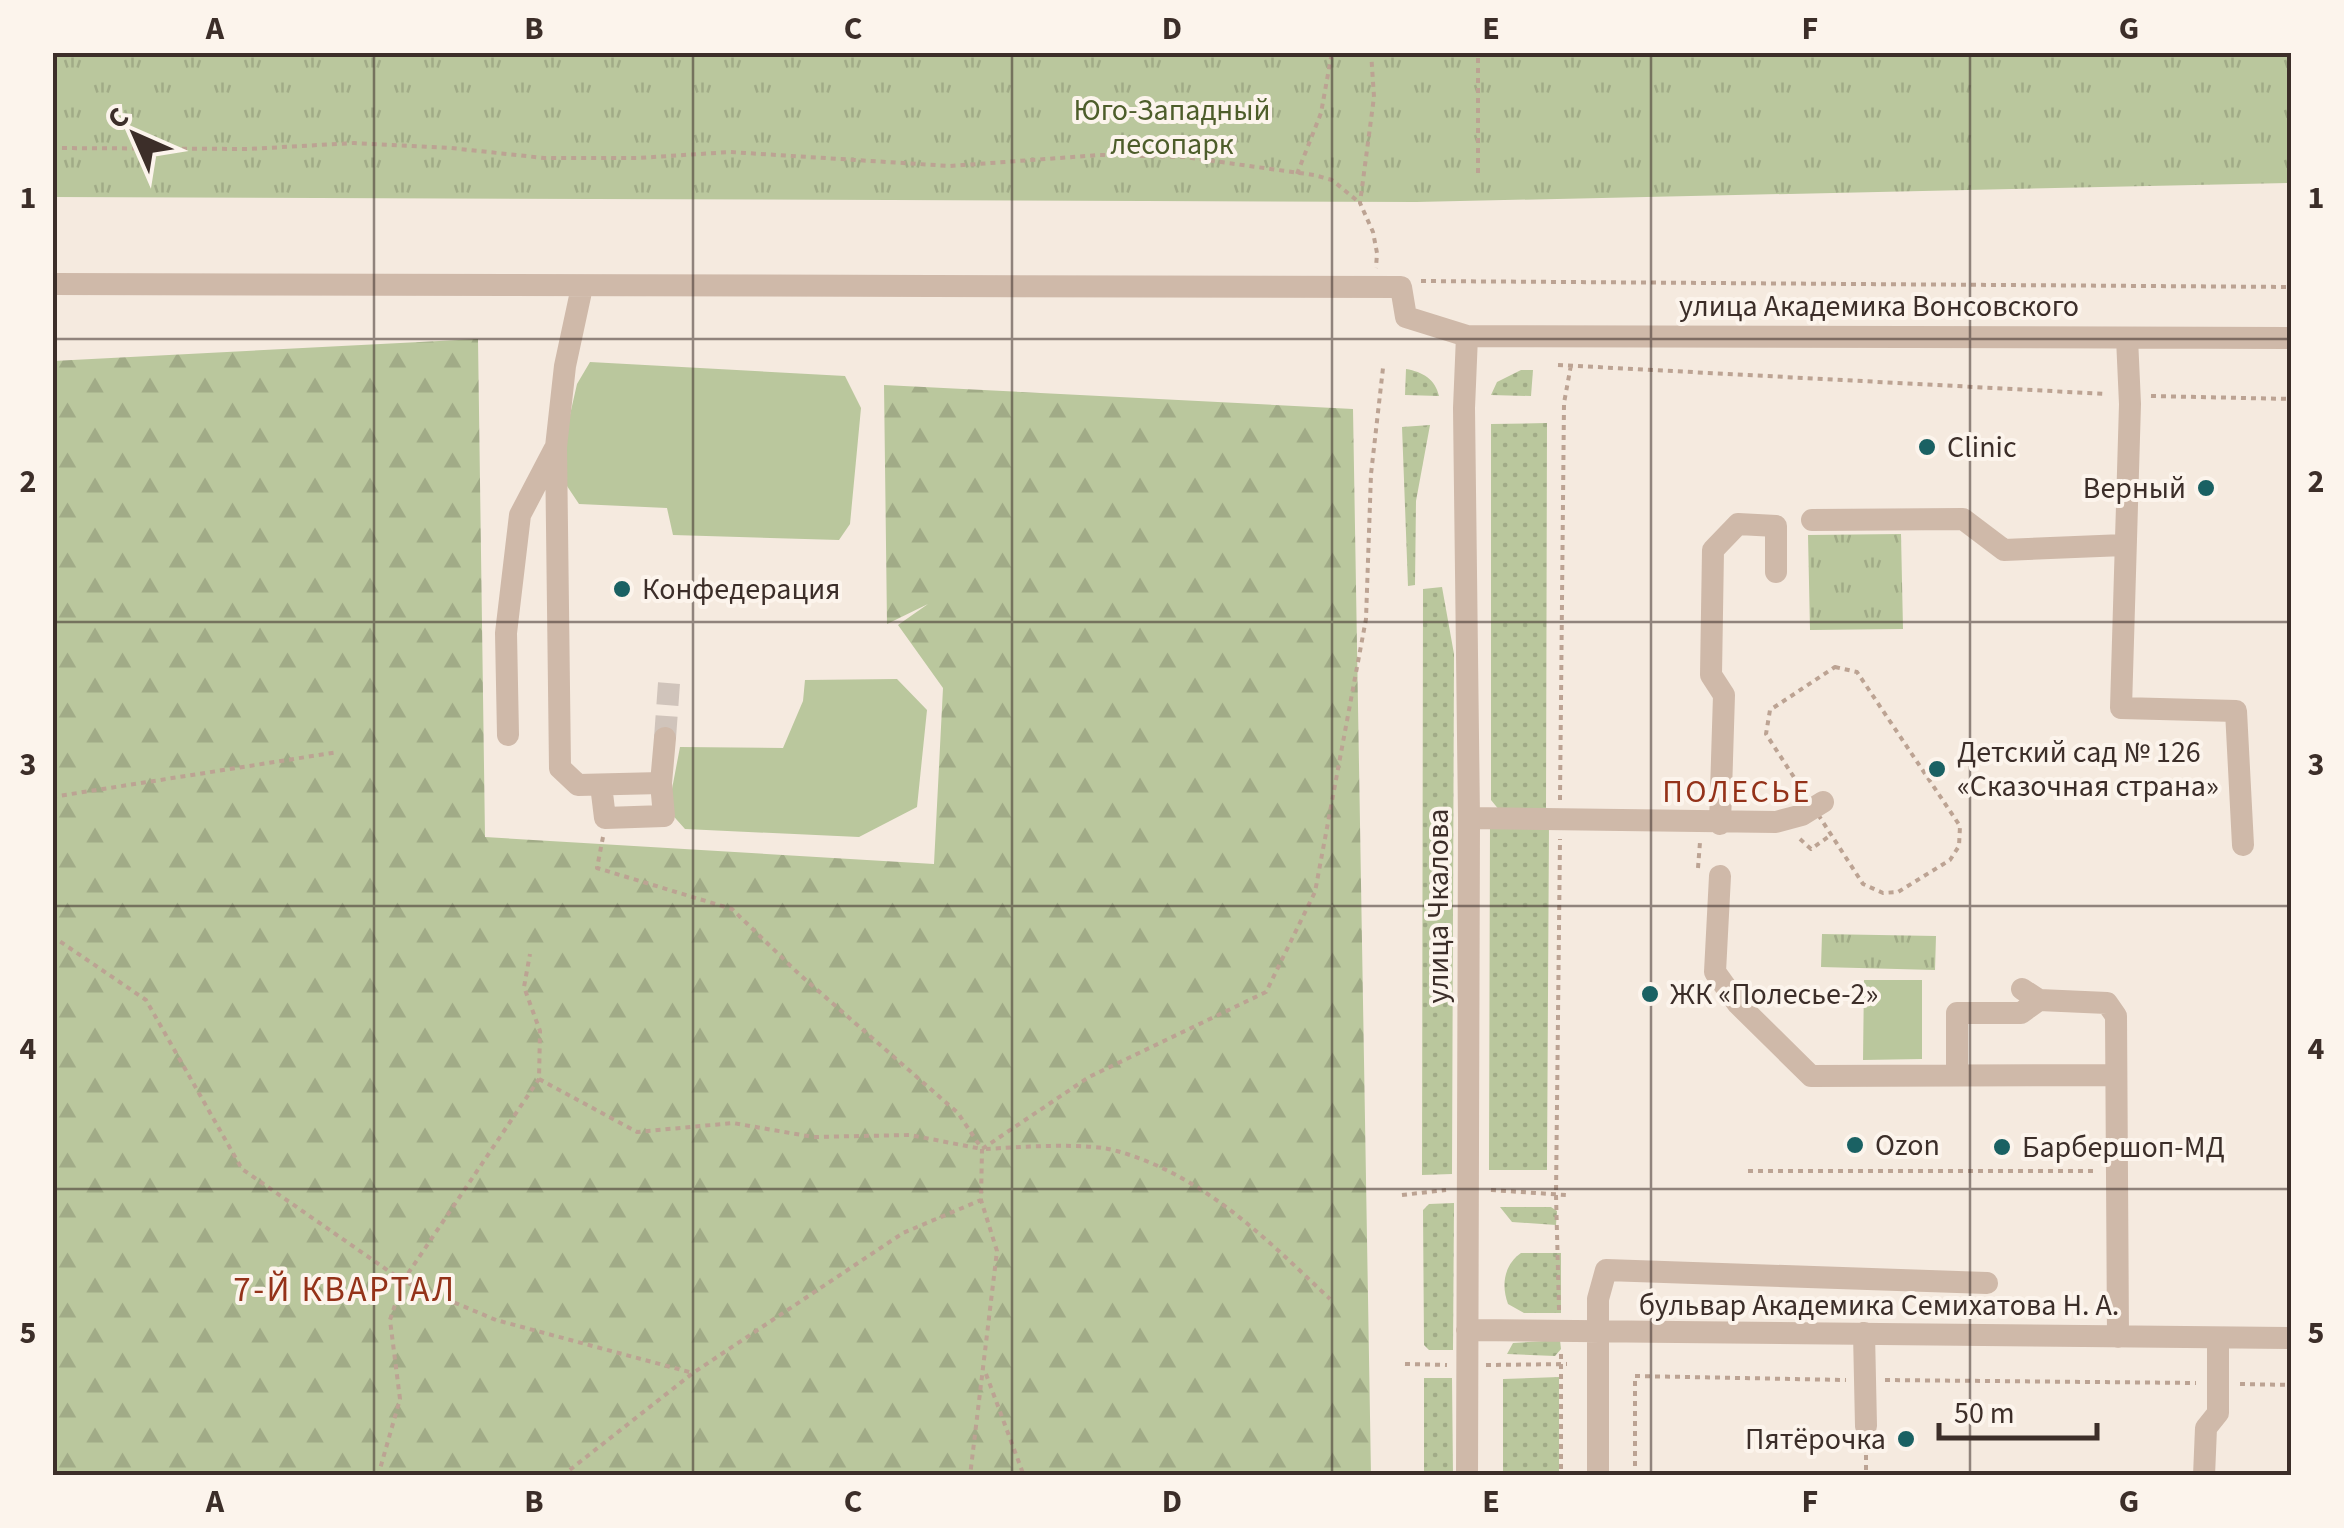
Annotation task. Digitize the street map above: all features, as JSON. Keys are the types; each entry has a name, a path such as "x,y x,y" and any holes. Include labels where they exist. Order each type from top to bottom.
{"street":[{"path":"52,284 582,287 565,366 556,446 560,768 578,785 661,783"},
{"name":"улица Академика Вонсовского","path":"582,287 1401,287 1406,317 1467,336 2292,338"},
{"name":"улица Чкалова","path":"1467,336 1467,1476"},
{"path":"2127,338 2129,396 2120,708 2236,711 2242,845"},
{"path":"508,735 506,633 520,515 556,446"},
{"path":"1812,520 1963,519 2004,550 2124,545"},
{"path":"1720,824 1724,694 1711,676 1712,550 1738,524 1776,526 1776,572"},
{"path":"601,784 605,818 664,816 661,783 665,738"},
{"path":"1469,818 1776,822 1818,805"},
{"path":"1720,876 1716,972 1738,1004 1811,1076 2115,1075"},
{"path":"1958,1073 1957,1013 2021,1013 2030,995 2107,1002 2116,1016 2118,1337"},
{"path":"1598,1476 1598,1299 1606,1270 1987,1283"},
{"name":"бульвар Академика Семихатова Н. А.","path":"1466,1330 2292,1338"},
{"path":"1864,1333 1866,1426"},
{"path":"2204,1476 2206,1428 2218,1413 2218,1338"}],"path":[{"path":"1297,174 1322,114 1332,52"},
{"path":"1360,203 1374,97 1371,52"},
{"path":"1478,52 1478,174"},
{"path":"52,148 249,149 354,142 544,158 786,153 950,166 1100,155 1185,157 1332,180 1360,203 1374,232 1374,278"},
{"path":"1405,281 2292,287"},
{"path":"1558,364 2129,396 2292,398"},
{"path":"1561,1476 1556,1195 1564,403 1570,365"},
{"path":"982,1149 1089,1077 1266,992 1315,892 1366,619 1371,474 1382,368"},
{"path":"1835,667 1858,672 1960,826 1959,846 1950,860 1898,892 1883,893 1863,884 1818,805 1766,734 1770,710 1835,667"},
{"path":"52,798 338,752"},
{"path":"605,818 598,868 732,909 799,974 958,1113 982,1149 981,1200 997,1250 970,1476"},
{"path":"52,936 146,1000 242,1170 403,1282 496,1320 693,1373"},
{"path":"378,1476 400,1399 390,1320 403,1282 539,1079 540,1031 524,987 530,954"},
{"path":"539,1079 637,1132 732,1122 813,1137 910,1135 982,1149 1030,1146 1115,1150 1161,1169 1236,1211 1330,1299"},
{"path":"1748,1171 2118,1171"},
{"path":"562,1476 693,1373 903,1233 981,1200"},
{"path":"984,1370 1024,1476"},
{"path":"1636,1476 1635,1376 2292,1385"},
{"path":"1866,1426 1866,1476"}],"green space":[{"name":"Юго-Западный лесопарк","path":"53,52 2291,53 2291,183 1416,202 53,197"},
{"path":"478,339 485,837 934,864 943,688 898,625 928,604 887,624 884,385 1353,409 1371,1475 53,1475 53,361"},
{"path":"590,362 845,376 861,408 850,524 839,540 673,535 667,508 579,504 565,483 567,428 577,384"},
{"path":"1406,369 1427,377 1439,396 1405,395"},
{"path":"1521,370 1533,370 1531,396 1491,395 1497,382"},
{"path":"1547,423 1546,811 1500,811 1491,800 1491,424"},
{"path":"1430,425 1416,501 1415,585 1408,586 1402,427"},
{"path":"1901,534 1903,629 1810,630 1808,535"},
{"path":"1442,587 1454,654 1452,1174 1422,1175 1423,589"},
{"path":"897,679 927,710 917,807 859,837 685,829 668,810 680,747 783,748 803,701 805,680"},
{"path":"1490,822 1549,822 1547,1170 1489,1170"},
{"path":"1822,934 1936,936 1935,970 1821,967"},
{"path":"1864,980 1922,980 1922,1059 1863,1060"},
{"path":"1454,1203 1453,1350 1429,1350 1424,1345 1423,1210 1429,1204"},
{"path":"1500,1207 1551,1207 1557,1211 1556,1225 1512,1222"},
{"path":"1521,1253 1561,1253 1561,1313 1524,1313 1508,1304 1505,1276"},
{"path":"1560,1340 1561,1349 1555,1356 1507,1354 1513,1343"},
{"path":"1559,1377 1559,1475 1503,1475 1503,1379"},
{"path":"1424,1378 1452,1378 1453,1475 1424,1475"}],"tunnel":[{"path":"665,738 669,683"}],"place":[{"name":"Clinic","path":"1927,447"},
{"name":"Верный","path":"2206,488"},
{"name":"Конфедерация","path":"622,589"},
{"name":"Детский сад № 126 «Сказочная страна»","path":"1937,769"},
{"name":"ЖК «Полесье-2»","path":"1650,994"},
{"name":"Ozon","path":"1855,1145"},
{"name":"Барбершоп-МД","path":"2002,1147"},
{"name":"Пятёрочка","path":"1906,1439"}],"district":[{"name":"ПОЛЕСЬЕ","path":"1737,792"},
{"name":"7-Й КВАРТАЛ","path":"345,1290"}]}
